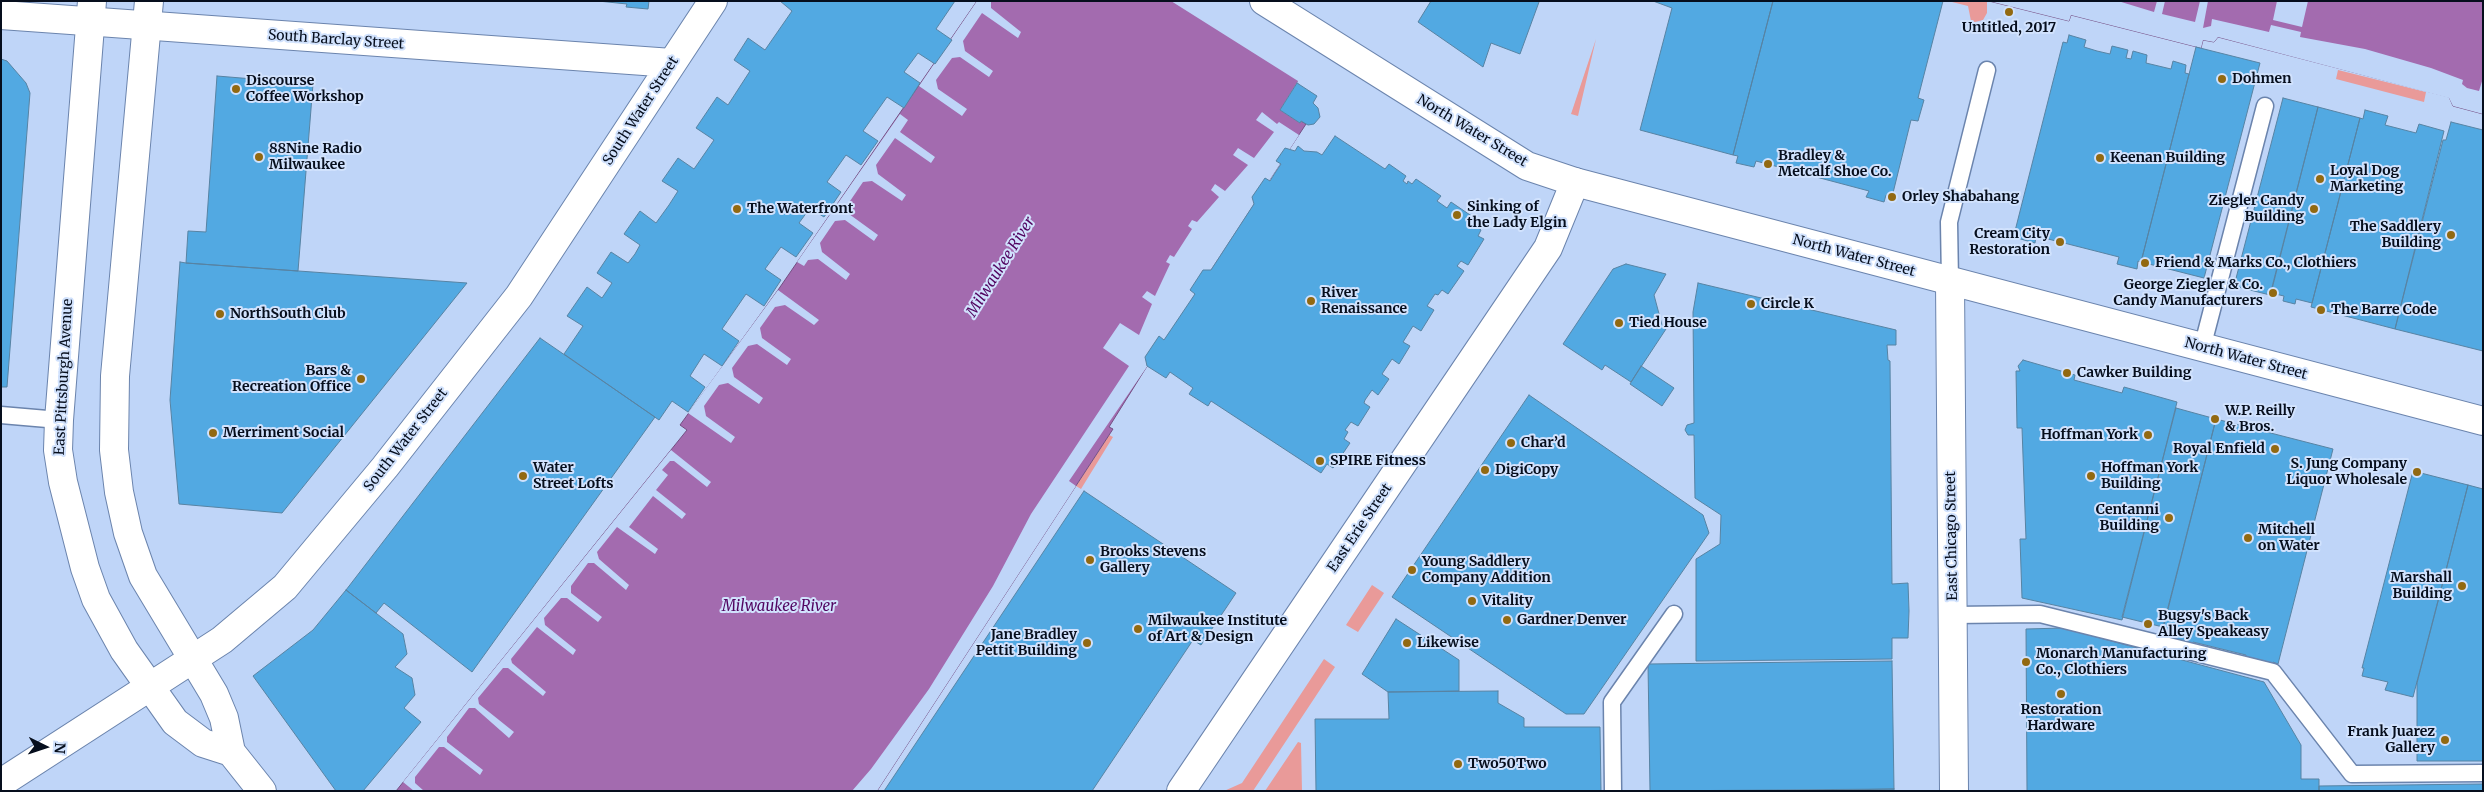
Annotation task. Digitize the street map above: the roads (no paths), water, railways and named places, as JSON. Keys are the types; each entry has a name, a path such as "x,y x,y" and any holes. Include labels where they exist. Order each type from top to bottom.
{"street":[{"name":"South Water Street","path":"1,783 151,688 240,628 285,587 385,467 519,296 713,1"},
{"name":"North Water Street","path":"1264,1 1527,166 1575,182 2483,421"},
{"name":"South Barclay Street","path":"1,15 91,12 148,14 672,63"},
{"name":"East Pittsburgh Avenue","path":"91,12 59,420 58,450 63,482 85,568 96,599 124,650 175,722 203,743 231,752"},
{"path":"148,14 115,376 114,450 119,492 128,533 143,576 214,694 224,718 231,752 262,791"},
{"name":"East Erie Street","path":"1181,791 1548,248 1575,182"},
{"name":"East Chicago Street","path":"1950,282 1954,791"}],"lane":[{"path":"1950,282 1949,222 1987,70"},
{"path":"2202,348 2265,106"},
{"path":"1,415 59,420"},
{"path":"1613,791 1612,702 1674,614"},
{"path":"1953,615 2040,614 2273,672 2352,774 2483,773"}],"water":[{"name":"Milwaukee River","path":"977,1 1347,1 1298,81 1300,123 1301,121 1306,124 1144,371 1109,427 1113,429 877,791 396,791 687,430 680,425 778,290"},
{"path":"1989,1 2483,1 2483,114 2453,106 2449,97 2218,37 2214,42 2203,40 2201,48 2071,15 2069,21"}],"place":[{"name":"Untitled, 2017","path":"2009,12"},
{"name":"Dohmen","path":"2222,79"},
{"name":"Discourse Coffee Workshop","path":"236,89"},
{"name":"88Nine Radio Milwaukee","path":"259,157"},
{"name":"Keenan Building","path":"2100,158"},
{"name":"Bradley & Metcalf Shoe Co.","path":"1768,164"},
{"name":"Loyal Dog Marketing","path":"2320,179"},
{"name":"Orley Shabahang","path":"1892,197"},
{"name":"The Waterfront","path":"737,209"},
{"name":"Ziegler Candy Building","path":"2314,209"},
{"name":"Sinking of the Lady Elgin","path":"1457,215"},
{"name":"The Saddlery Building","path":"2451,235"},
{"name":"Cream City Restoration","path":"2060,242"},
{"name":"Friend & Marks Co., Clothiers","path":"2145,263"},
{"name":"George Ziegler & Co. Candy Manufacturers","path":"2273,293"},
{"name":"River Renaissance","path":"1311,301"},
{"name":"Circle K","path":"1751,304"},
{"name":"The Barre Code","path":"2321,310"},
{"name":"NorthSouth Club","path":"220,314"},
{"name":"Tied House","path":"1619,323"},
{"name":"Cawker Building","path":"2067,373"},
{"name":"Bars & Recreation Office","path":"361,379"},
{"name":"W.P. Reilly & Bros.","path":"2215,419"},
{"name":"Merriment Social","path":"213,433"},
{"name":"Hoffman York","path":"2148,435"},
{"name":"Char’d","path":"1511,443"},
{"name":"Royal Enfield","path":"2275,449"},
{"name":"SPIRE Fitness","path":"1320,461"},
{"name":"DigiCopy","path":"1485,470"},
{"name":"S. Jung Company Liquor Wholesale","path":"2417,472"},
{"name":"Water Street Lofts","path":"523,476"},
{"name":"Hoffman York Building","path":"2091,476"},
{"name":"Centanni Building","path":"2169,518"},
{"name":"Mitchell on Water","path":"2248,538"},
{"name":"Brooks Stevens Gallery","path":"1090,560"},
{"name":"Young Saddlery Company Addition","path":"1412,570"},
{"name":"Marshall Building","path":"2462,586"},
{"name":"Vitality","path":"1472,601"},
{"name":"Gardner Denver","path":"1507,620"},
{"name":"Bugsy's Back Alley Speakeasy","path":"2148,624"},
{"name":"Milwaukee Institute of Art & Design","path":"1138,629"},
{"name":"Jane Bradley Pettit Building","path":"1087,643"},
{"name":"Likewise","path":"1407,643"},
{"name":"Monarch Manufacturing Co., Clothiers","path":"2026,662"},
{"name":"Restoration Hardware","path":"2061,694"},
{"name":"Frank Juarez Gallery","path":"2445,740"},
{"name":"Two50Two","path":"1458,764"}]}
